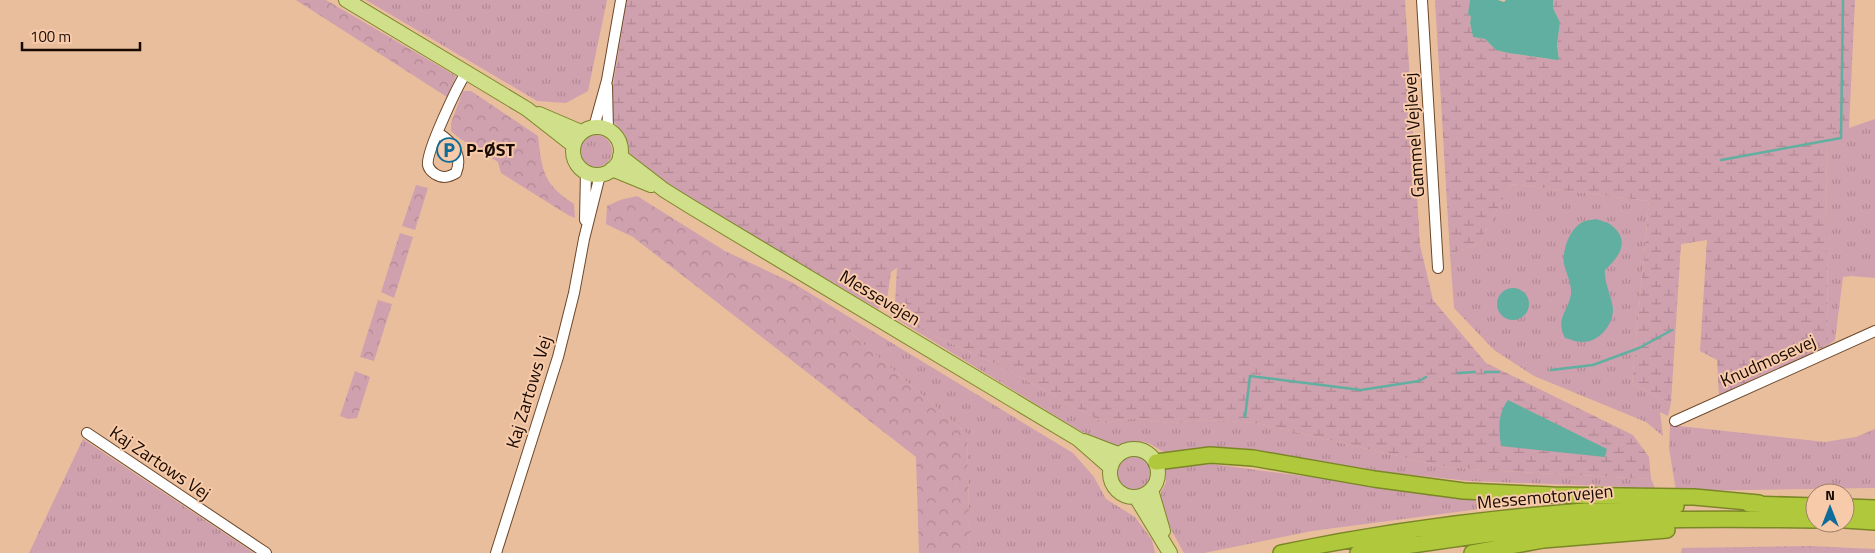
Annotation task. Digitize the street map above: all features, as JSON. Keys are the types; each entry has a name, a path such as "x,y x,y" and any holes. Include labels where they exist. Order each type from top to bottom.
{"highway":[{"path":"1156,462 1210,455 1252,458 1374,479 1464,491 1553,495 1694,497 1759,511"},
{"name":"Messemotorvejen","path":"1358,553 1501,532 1805,507"},
{"path":"1855,507 1875,508"},
{"name":"Messemotorvejen","path":"1282,553 1345,540 1499,519 1627,508 1759,511 1805,518"},
{"path":"1472,553 1543,540 1717,527 1759,511"},
{"path":"1855,521 1875,522"}],"main road":[{"path":"346,0 527,109 573,145"},
{"path":"527,109 587,130 608,130 618,140 620,156 617,163 606,172 586,172 574,160 573,145 587,130"},
{"name":"Messevejen","path":"620,156 664,190 1078,439 1110,467"},
{"name":"Messevejen","path":"606,172 664,190"},
{"name":"Messevejen","path":"1078,439 1118,454"},
{"path":"1134,448 1143,450 1156,462 1158,478 1151,490 1144,495 1136,497 1126,496 1118,492 1112,485 1109,476 1110,467 1118,454 1134,448"},
{"path":"1151,490 1168,548"},
{"path":"1136,497 1168,548"}],"street":[{"path":"608,130 607,80 621,0"},
{"name":"Gammel Vejlevej","path":"1422,0 1438,268"},
{"path":"438,133 466,73"},
{"path":"587,130 607,80"},
{"name":"Kaj Zartows Vej","path":"584,239 586,172"},
{"name":"Kaj Zartows Vej","path":"496,553 512,487 558,356 574,293 584,239 606,172"},
{"name":"Knudmosevej","path":"1675,420 1875,330"},
{"name":"Kaj Zartows Vej","path":"87,433 266,553"}],"green space":[{"path":"296,0 326,0 456,76 447,97"},
{"path":"366,0 607,0 588,91 566,103 537,101"},
{"path":"627,0 1405,0 1420,245 1433,300 1486,363 1633,435 1649,457 1651,479 1440,466 1257,423 1207,420 1168,423 1137,418 1104,423 998,365 890,315 895,303 897,268 891,272 887,299 878,309 663,184 629,153 625,135 613,121 613,85"},
{"path":"1435,0 1470,0 1468,14 1471,17 1470,23 1473,37 1485,39 1496,50 1556,60 1559,57 1557,45 1560,22 1553,8 1553,0 1855,0 1849,128 1826,134 1828,345 1719,395 1717,360 1700,351 1707,240 1681,244 1671,403 1632,384 1649,201 1511,184 1479,244 1450,254"},
{"path":"463,91 471,91 538,136 541,159 546,176 556,190 574,204 575,218 501,173 498,162 451,131 451,123"},
{"path":"1875,119 1875,278 1843,277 1835,340 1828,345 1826,133 1849,128"},
{"path":"596,135 608,139 612,151 608,163 596,167 584,163 580,151 584,139"},
{"path":"1511,184 1649,201 1632,384 1671,403 1668,416 1660,412 1663,436 1646,422 1534,376 1494,350 1454,308 1450,254 1479,244"},
{"path":"416,185 428,188 415,230 402,226"},
{"path":"637,196 725,251 793,283 967,434 970,553 919,553 916,457 633,237 606,224 607,206 620,200"},
{"path":"400,233 413,237 394,298 381,292"},
{"path":"793,283 1073,453 1094,477 1106,499 1135,517 1152,540 1155,553 970,553 967,434"},
{"path":"378,300 392,304 374,361 360,357"},
{"path":"890,315 998,365 1104,423 1137,418 1168,423 1207,420 1257,423 1440,466 1651,479 1655,488 1469,481 1385,472 1252,453 1169,454 1144,442 1121,445 1109,444 1077,429"},
{"path":"355,371 370,377 357,418 348,419 340,416"},
{"path":"1670,425 1825,442 1856,437 1875,429 1875,488 1855,488 1855,483 1805,483 1805,489 1676,491 1669,448"},
{"path":"83,439 254,553 29,553"},
{"path":"1134,456 1146,461 1151,473 1146,485 1134,490 1122,485 1117,473 1122,461"},
{"path":"1211,464 1518,504 1312,531 1204,553 1184,553 1161,511 1161,492 1166,483 1165,467"},
{"path":"1810,546 1875,549 1875,553 1681,553 1682,548"}],"water":[{"path":"1470,0 1498,0 1504,2 1506,0 1553,0 1553,8 1560,22 1557,45 1559,59 1496,50 1485,39 1473,37 1470,23 1471,17 1468,14"},
{"path":"1596,219 1610,224 1621,237 1621,249 1605,270 1613,309 1607,327 1599,336 1587,342 1579,342 1565,338 1562,331 1563,315 1571,294 1570,282 1564,264 1564,253 1567,241 1577,226 1584,221"},
{"path":"1513,288 1519,289 1524,293 1528,298 1528,310 1524,315 1519,319 1513,320 1507,319 1502,315 1498,310 1497,304 1498,298 1502,293 1507,289"},
{"path":"1508,400 1607,449 1605,457 1501,446 1500,417"}],"waterway":[{"path":"1721,160 1841,138 1843,0"},
{"path":"1551,370 1593,365 1639,348 1672,330"},
{"path":"1458,373 1475,372"},
{"path":"1485,372 1499,372"},
{"path":"1245,417 1250,376 1361,390 1419,381 1426,377"}],"place":[{"name":"P-ØST","path":"449,150"}]}
